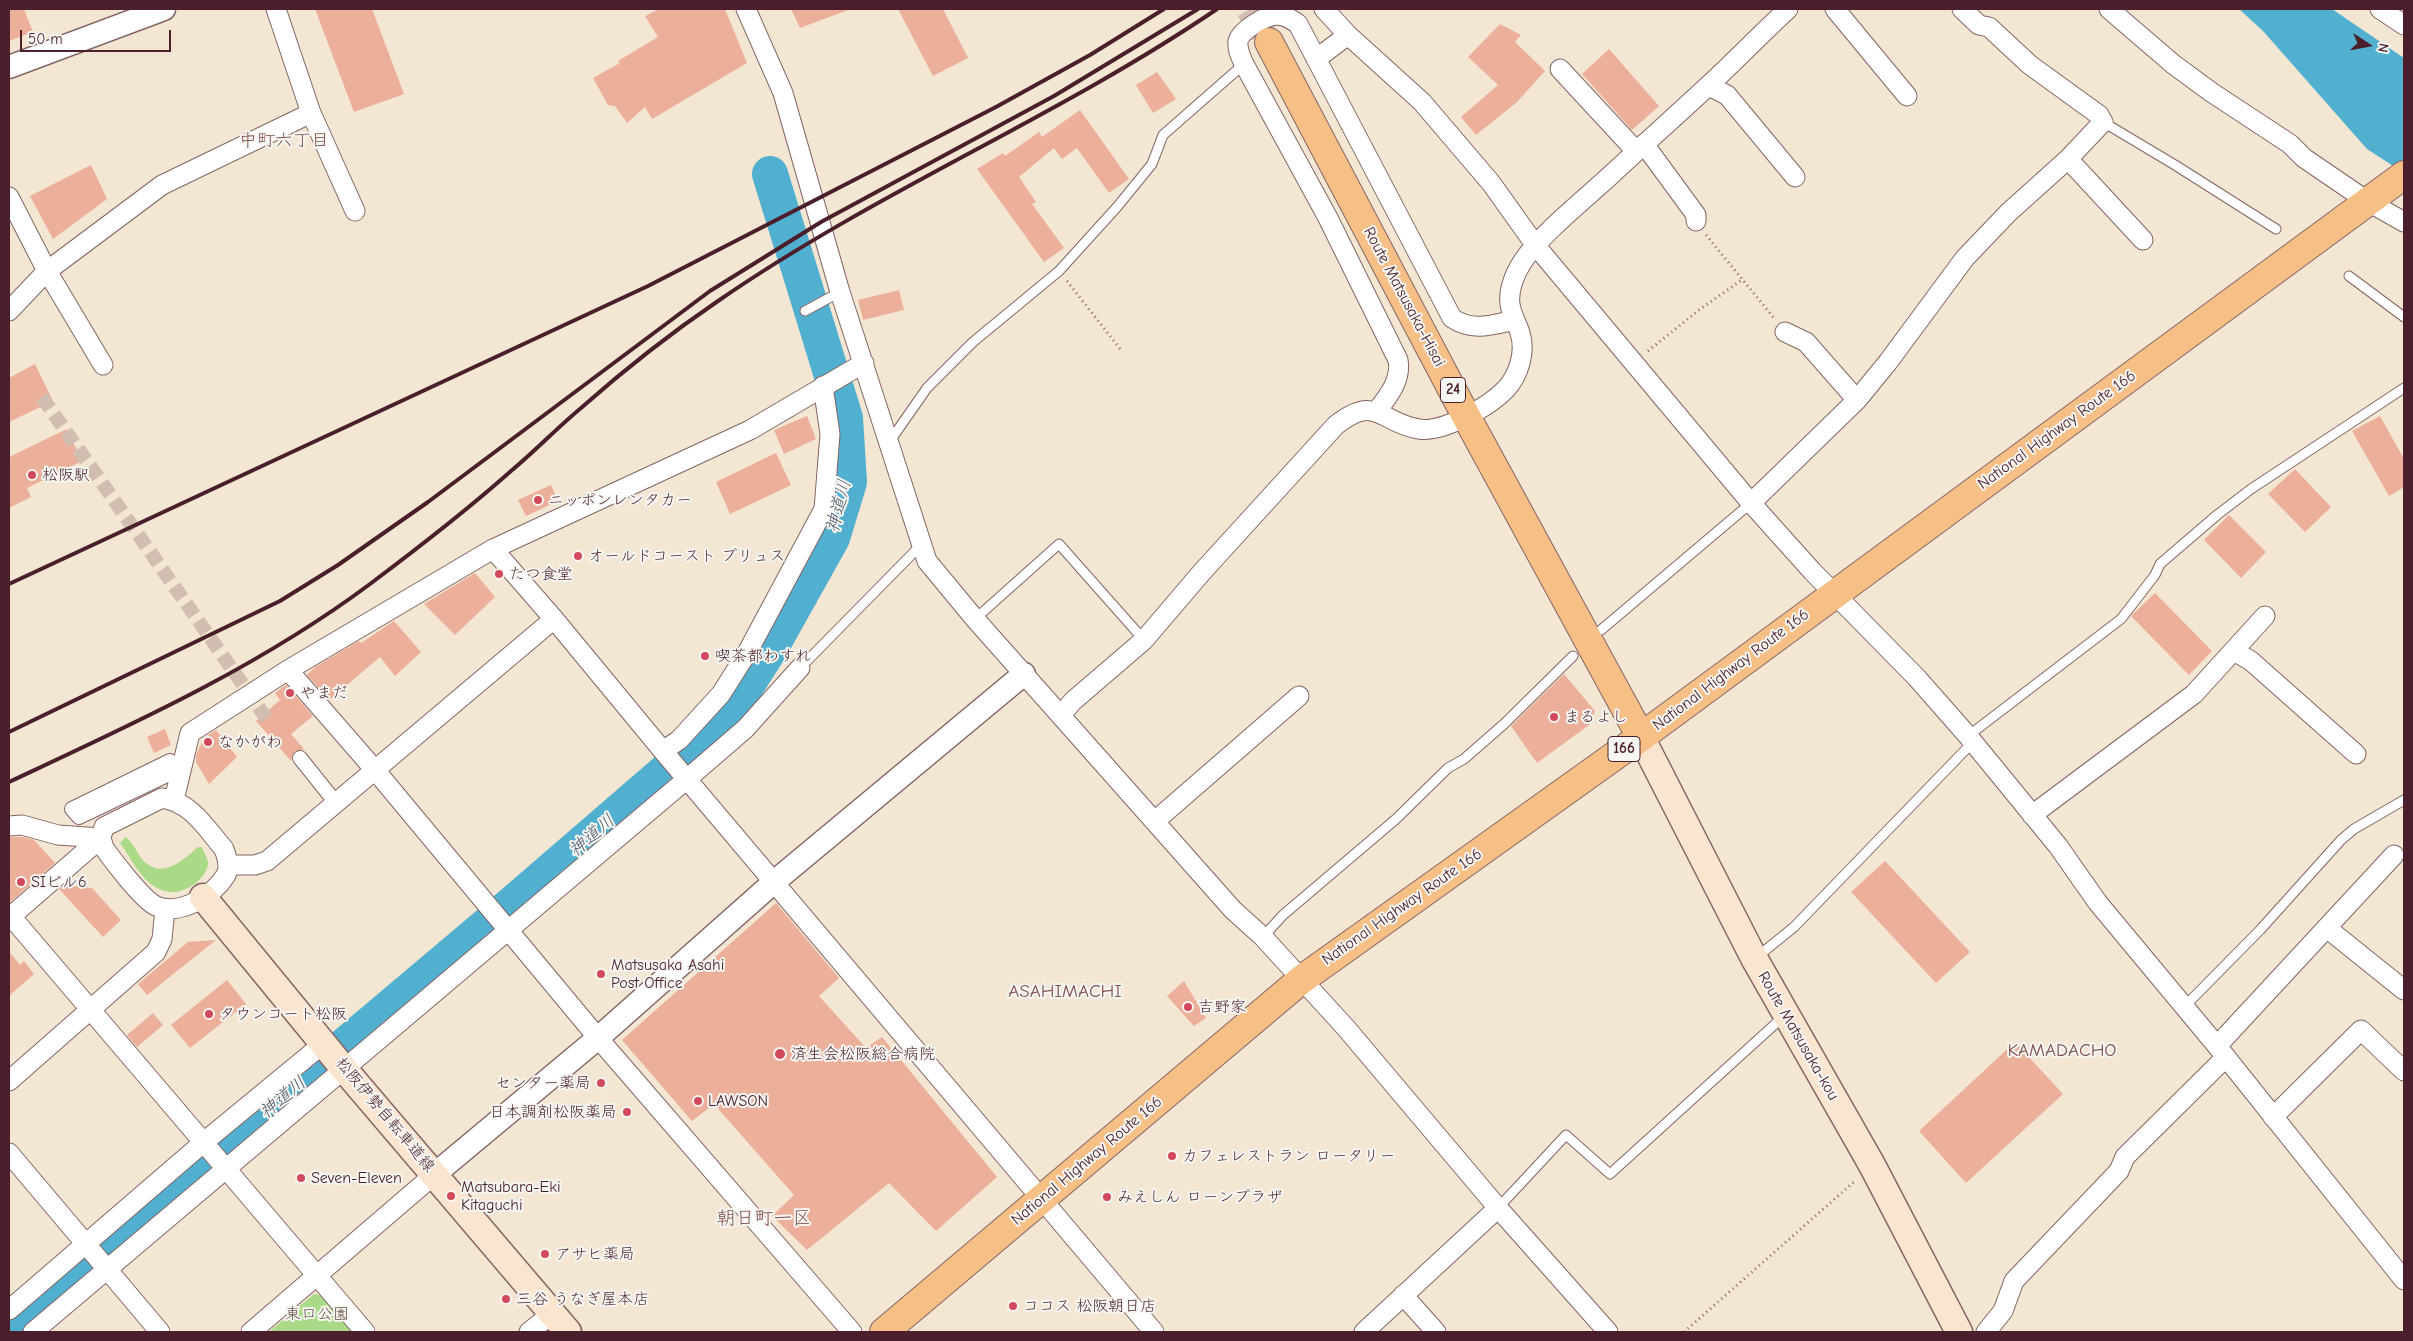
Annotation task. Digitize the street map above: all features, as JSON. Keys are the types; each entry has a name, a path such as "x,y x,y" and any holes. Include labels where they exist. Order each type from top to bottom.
{"main road":[{"name":"Route Matsusaka-Hisai","path":"1269,42 1466,416 1641,737"},
{"name":"National Highway Route 166","path":"884,1332 1300,980 1641,737 2385,189"},
{"name":"Route Matsusaka-kou","path":"1641,737 1754,958 1872,1165 1959,1332"},
{"name":"松阪伊勢自転車道線","path":"203,898 344,1069 560,1323"}],"street":[{"path":"9,67 164,9"},
{"path":"276,9 311,113 355,211"},
{"path":"746,9 783,93 840,292 890,441 927,561 975,619 1233,910 1263,936 1300,980 1346,1028 1498,1208 1608,1332"},
{"path":"1324,9 1348,35 1422,102 1491,183 1536,246 1751,503 1834,593 1917,678 1970,739 2058,846 2098,903 2222,1052 2404,1280"},
{"path":"1060,715 1073,701 1144,640 1202,572 1336,425 1351,413 1362,410 1376,412 1420,429 1442,426 1466,416 1496,398 1508,388 1520,362 1522,347 1510,303 1514,279 1524,259 1640,148 1709,86 1788,9"},
{"path":"1836,9 1907,96"},
{"path":"1751,503 1857,400 1888,362 1965,258 2009,212 2068,159 2103,122 2099,115 2045,76 1989,27 1979,25 1962,9"},
{"path":"2109,9 2173,64 2211,92 2290,144 2304,158 2385,189 2404,222"},
{"path":"2380,9 2404,25"},
{"path":"1376,412 1396,380 1400,367 1398,360 1328,218 1244,64 1238,50 1241,35 1246,30 1276,15 1287,17 1298,24 1452,318 1469,326 1481,327 1515,320"},
{"path":"1316,59 1348,35"},
{"path":"1560,69 1640,148 1696,215 1696,221"},
{"path":"1709,86 1727,95 1795,177"},
{"path":"9,311 48,271 162,185 311,113"},
{"path":"2068,159 2143,240"},
{"path":"9,197 48,271 103,365"},
{"path":"1786,332 1806,342 1857,400"},
{"path":"174,800 190,733 288,670 493,549 750,430 864,363"},
{"path":"666,754 721,694 747,653 824,508 830,434 823,386"},
{"path":"493,549 1154,1332"},
{"path":"2032,815 2194,694 2265,616"},
{"path":"228,865 254,865 267,861 554,619"},
{"path":"2234,651 2251,661 2356,754"},
{"path":"33,1332 108,1271 685,776 745,729 800,668"},
{"path":"288,670 376,770 598,1038 852,1332"},
{"path":"251,1332 435,1174 598,1038 774,882 1024,674"},
{"path":"1155,821 1299,696"},
{"path":"300,758 336,803"},
{"path":"170,762 167,775 78,817 72,809 108,792 170,762"},
{"path":"162,798 174,800 192,812 224,849 228,865 226,874 203,898 191,906 179,909 165,909 149,901 104,848 101,838 104,827 162,798"},
{"path":"9,826 22,825 58,835 101,838"},
{"path":"101,838 9,916 365,1332"},
{"path":"1986,1332 2003,1311 2014,1281 2119,1171 2125,1157 2222,1052 2328,928 2394,855"},
{"path":"9,1081 156,952 162,939 165,909"},
{"path":"2328,928 2404,990"},
{"path":"2273,1117 2360,1030 2404,1071"},
{"path":"9,1310 204,1142 324,1043"},
{"path":"9,1153 160,1332"},
{"path":"1364,1332 1498,1208"},
{"path":"1403,1295 1436,1332"},
{"path":"529,1332 560,1323"}],"lane":[{"path":"890,441 927,388 972,342 1059,270 1117,207 1152,164 1163,135 1244,64"},
{"path":"2103,122 2276,229"},
{"path":"2349,276 2404,317"},
{"path":"804,311 840,292"},
{"path":"1754,958 1794,927 1970,739 2121,619 2155,575 2160,564 2217,514 2251,489 2404,388"},
{"path":"1601,630 1751,503"},
{"path":"975,619 1059,544 1144,640"},
{"path":"800,668 921,545"},
{"path":"1263,936 1283,915 1396,819 1448,768 1464,759 1504,724 1573,656"},
{"path":"2183,1007 2260,930 2341,840 2354,829 2404,800"},
{"path":"1498,1208 1566,1135 1610,1174 1786,1014"}],"path":[{"path":"1696,221 1786,332"},
{"path":"1059,270 1121,350"},
{"path":"1634,362 1698,310 1743,279"},
{"path":"1684,1332 1872,1165"}],"green space":[{"path":"125,837 149,865 164,869 178,863 198,847 202,847 208,862 205,872 197,882 186,889 173,892 161,890 149,882 135,866 120,843"},
{"name":"東口公園","path":"314,1294 326,1296 357,1332 269,1332"}],"water":[{"path":"2239,9 2332,9 2404,58 2404,173 2367,149 2263,31"}],"building":[{"path":"9,9 24,9 33,32 9,41"},
{"path":"315,9 372,9 404,94 354,112"},
{"path":"659,9 725,9 747,63 652,119 645,107 627,123 615,106 608,105 593,78 620,63 618,61 658,37 645,16"},
{"path":"791,9 847,9 848,10 800,28"},
{"path":"898,9 943,9 968,58 933,76"},
{"path":"1500,24 1521,35 1515,42 1545,71 1517,102 1476,135 1461,117 1498,85 1468,57"},
{"path":"1609,49 1659,106 1632,130 1582,74"},
{"path":"1157,72 1176,99 1153,113 1136,85"},
{"path":"1080,110 1129,179 1109,193 1077,148 1062,159 1054,148 1019,177 1036,202 1032,204 1064,248 1044,262 977,169 1003,153 1005,156 1039,132 1042,137"},
{"path":"91,165 107,199 53,239 30,196"},
{"path":"899,290 904,310 863,320 858,300"},
{"path":"35,364 53,401 9,422 9,378"},
{"path":"807,416 816,439 784,454 774,430"},
{"path":"2380,416 2404,459 2404,487 2389,496 2352,431"},
{"name":"松阪駅","path":"67,429 82,461 27,488 31,497 9,508 9,457"},
{"path":"776,453 791,485 730,514 716,482"},
{"path":"2295,469 2331,507 2305,532 2268,494"},
{"name":"ニッポンレンタカー","path":"551,485 558,501 526,516 518,500"},
{"path":"2229,515 2266,552 2241,578 2204,540"},
{"path":"475,573 495,597 455,635 424,604"},
{"path":"2155,593 2212,651 2189,675 2131,616"},
{"path":"394,621 421,652 395,676 380,657 329,700 307,675 315,667 359,641 361,643"},
{"name":"まるよし","path":"1564,674 1595,711 1589,725 1537,763 1511,726"},
{"path":"286,685 313,716 291,734 304,749 294,752 291,761 256,721 280,700 275,693"},
{"path":"165,729 171,745 154,753 147,737"},
{"path":"216,730 237,757 209,784 196,762 196,755 204,738"},
{"name":"SIビル6","path":"9,837 23,837 34,840 55,863 9,903"},
{"path":"1885,861 1970,952 1936,983 1851,892"},
{"path":"64,885 92,888 121,920 103,937 59,889"},
{"path":"776,903 839,978 819,996 866,1048 882,1037 997,1177 936,1231 889,1183 807,1250 772,1216 794,1195 714,1104 692,1121 622,1040"},
{"path":"216,940 147,995 138,984 188,942"},
{"path":"9,951 20,965 24,961 34,974 9,996"},
{"name":"タウンコート松阪","path":"227,980 246,1004 190,1048 171,1025"},
{"name":"吉野家","path":"1184,981 1206,1018 1194,1026 1167,996"},
{"path":"153,1013 163,1025 137,1047 127,1035"},
{"path":"2015,1042 2063,1094 1966,1183 1919,1131"}],"waterway":[{"name":"神道川","path":"9,1329 510,906 665,772 732,708 771,647 832,538 849,482 845,418 770,174"}],"tunnel":[{"path":"1250,9 1269,42"},
{"path":"42,397 269,722"}],"railway":[{"path":"9,584 648,286 996,107 1090,55 1164,9"},
{"path":"9,732 280,601 338,565 428,502 710,291 821,222 1054,96 1198,9"},
{"path":"9,782 148,716 240,668 328,614 459,515 614,380 665,339 718,301 779,261 841,224 1094,85 1217,9"}],"place":[{"name":"松阪駅","path":"32,475"},
{"name":"ニッポンレンタカー","path":"538,500"},
{"name":"オールドコースト プリュス","path":"578,556"},
{"name":"たつ食堂","path":"499,574"},
{"name":"喫茶都わすれ","path":"705,656"},
{"name":"やまだ","path":"290,693"},
{"name":"まるよし","path":"1554,717"},
{"name":"なかがわ","path":"208,742"},
{"name":"SIビル6","path":"21,882"},
{"name":"Matsusaka Asahi Post Office","path":"601,974"},
{"name":"吉野家","path":"1188,1007"},
{"name":"タウンコート松阪","path":"209,1014"},
{"name":"済生会松阪総合病院","path":"780,1054"},
{"name":"センター薬局","path":"601,1083"},
{"name":"LAWSON","path":"698,1101"},
{"name":"日本調剤松阪薬局","path":"627,1112"},
{"name":"カフェレストラン ロータリー","path":"1172,1156"},
{"name":"Seven-Eleven","path":"301,1178"},
{"name":"Matsubara-Eki Kitaguchi","path":"451,1196"},
{"name":"みえしん ローンプラザ","path":"1107,1197"},
{"name":"アサヒ薬局","path":"545,1254"},
{"name":"三谷 うなぎ屋本店","path":"506,1299"},
{"name":"ココス 松阪朝日店","path":"1013,1306"}],"district":[{"name":"中町六丁目","path":"284,141"},
{"name":"ASAHIMACHI","path":"1065,992"},
{"name":"KAMADACHO","path":"2062,1051"},
{"name":"朝日町一区","path":"764,1219"}]}
